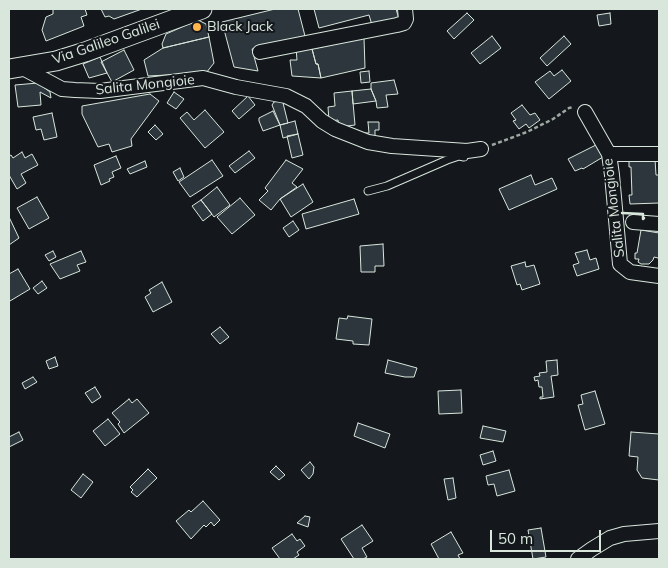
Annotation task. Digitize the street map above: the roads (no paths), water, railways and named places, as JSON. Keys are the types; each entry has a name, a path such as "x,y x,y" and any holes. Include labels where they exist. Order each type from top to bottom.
{"main road":[{"name":"Via Galileo Galilei","path":"15,68 56,61 202,9"}],"street":[{"path":"260,52 398,25 404,23 406,19 405,9"},
{"name":"Salita Mongioie","path":"15,68 62,89 75,90 100,91 203,78 236,87 286,96 306,106 322,121 335,129 368,142 392,146 467,151 478,149"},
{"name":"Salita Mongioie","path":"585,112 609,154 620,264 630,272 659,276"},
{"path":"609,154 659,154"},
{"path":"633,222 659,224"},
{"path":"578,559 610,538 624,534 659,531"}],"lane":[{"path":"368,191 387,186 447,160 459,156 471,156 478,149"}],"place":[{"name":"Black Jack","path":"197,27"}]}
